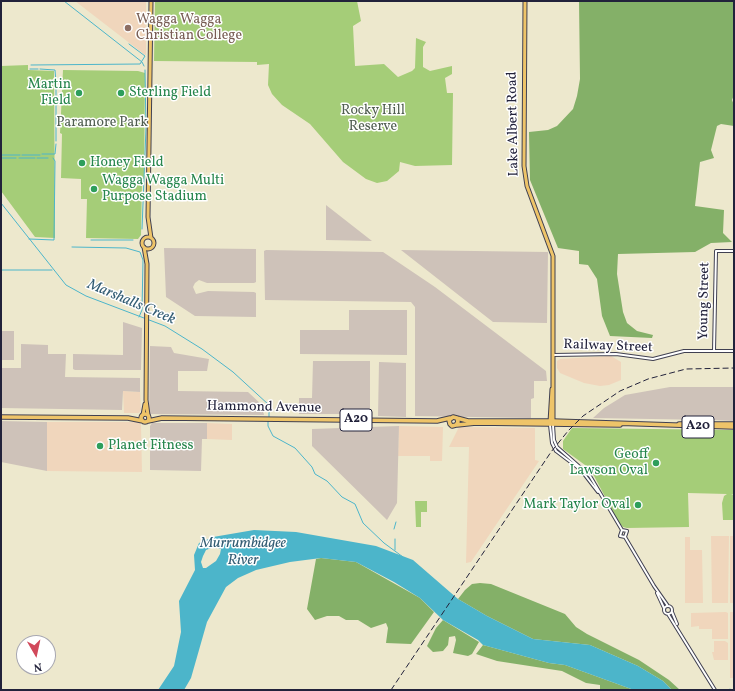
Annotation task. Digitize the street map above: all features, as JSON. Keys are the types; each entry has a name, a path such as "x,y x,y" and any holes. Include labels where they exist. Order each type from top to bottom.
{"highway":[{"path":"143,415 143,420"},
{"name":"A20","path":"128,418 148,415"},
{"path":"148,415 148,421"},
{"name":"Hammond Avenue","path":"148,415 162,418 437,421 450,424"},
{"name":"A20","path":"1,417 128,418 148,421"},
{"name":"A20","path":"450,418 453,417 468,421 551,423"},
{"name":"Hammond Avenue","path":"148,421 162,418"},
{"path":"450,418 450,424"},
{"name":"Hammond Avenue","path":"437,421 450,418"},
{"path":"457,418 457,425"},
{"name":"A20","path":"450,424 454,426 476,423 651,424 734,427"},
{"name":"A20","path":"662,425 734,424"}],"main road":[{"path":"147,264 154,242 151,238 148,217 151,1"},
{"name":"Lake Albert Road","path":"525,1 524,173 527,186 553,253 551,423"},
{"path":"148,217 144,239 142,242 147,264 146,400 148,415"},
{"path":"144,239 151,238"},
{"path":"144,248 152,248"},
{"path":"143,415 146,400"}],"street":[{"name":"Young Street","path":"714,351 716,251 734,251"},
{"name":"Railway Street","path":"553,355 616,354 654,359 684,351 734,351"},
{"path":"551,423 554,440 559,450 581,466 622,530 627,531 628,535 625,537"},
{"path":"622,530 620,536 625,537 654,586 668,606 672,608 672,612 679,629"},
{"path":"654,586 664,608 664,612 668,614 679,629 715,690"},
{"path":"664,608 668,606"},
{"path":"668,614 672,612"}],"shaded area":[{"name":"Wagga Wagga Christian College","path":"75,1 146,1 146,55 145,55"},
{"path":"326,205 372,241 326,240"},
{"path":"164,248 256,249 256,282 207,283 199,280 193,287 196,294 208,291 254,292 256,293 256,317 195,316 166,297"},
{"path":"401,250 548,252 547,323 493,322"},
{"path":"264,251 383,252 435,287 546,371 547,381 534,381 534,398 531,399 531,418 415,416 415,307 411,302 265,300"},
{"path":"349,310 407,310 407,355 300,354 300,330 349,330"},
{"path":"123,322 142,328 141,370 73,369 73,354 123,355"},
{"path":"1,331 14,331 14,360 1,360"},
{"path":"21,344 48,345 48,354 66,354 65,377 140,378 140,392 123,391 122,410 1,408 1,368 21,368"},
{"path":"150,346 171,347 174,353 209,359 207,371 178,371 178,391 248,392 262,405 264,415 149,414"},
{"path":"611,356 621,362 621,380 609,385 600,386 584,383 560,373 557,368 557,361 560,359"},
{"path":"313,361 370,361 370,414 299,414 299,398 312,398"},
{"path":"379,362 406,363 406,417 378,416"},
{"path":"670,387 734,387 734,421 712,420 711,418 709,420 593,418 604,408 625,395"},
{"path":"123,391 140,392 141,410 139,413 124,413"},
{"path":"1,421 47,422 47,471 1,462"},
{"path":"47,422 139,422 141,425 142,472 47,471"},
{"path":"152,423 207,423 207,439 202,439 201,471 150,470 150,426"},
{"path":"207,423 232,424 232,440 207,439"},
{"path":"399,426 443,427 442,461 430,461 430,456 398,456"},
{"path":"399,426 397,503 387,520 312,446 312,429"},
{"path":"459,427 535,428 535,460 539,461 471,562 466,563 469,447 449,447"},
{"path":"711,536 729,536 728,603 712,603"},
{"path":"730,536 734,536 734,603 730,603"},
{"path":"685,537 690,537 690,550 702,550 703,603 685,603"},
{"path":"730,612 734,612 734,678 730,678"},
{"path":"691,613 728,613 728,639 712,639 712,629 699,629 699,626 691,627"},
{"path":"714,641 725,641 728,643 728,660 714,660 712,652 714,652"}],"green space":[{"name":"Rocky Hill Reserve","path":"155,1 357,1 361,21 353,26 355,66 384,64 398,77 412,71 415,68 416,38 426,42 423,47 423,67 430,71 452,66 452,74 445,78 447,93 453,93 452,165 415,166 400,162 399,171 387,181 377,183 366,179 343,162 310,124 282,105 272,94 268,85 269,64 257,65 257,62 154,61"},
{"path":"579,1 734,1 734,95 732,100 734,105 734,126 721,124 717,126 711,150 714,158 700,162 695,206 724,210 723,233 732,242 711,243 695,252 618,254 617,274 623,312 627,323 637,331 653,335 652,338 610,336 602,316 597,279 588,265 579,264 579,251 558,248 530,180 529,132 548,130 557,126 573,109 577,96 580,79"},
{"path":"28,65 28,70 54,71 55,238 35,237 1,191 1,66"},
{"name":"Paramore Park","path":"63,70 138,71 145,73 144,179 142,180 141,235 138,239 86,238 87,199 81,199 81,179 61,178 62,134 60,133"},
{"path":"572,428 734,430 734,494 731,494 734,495 734,520 723,520 722,503 724,496 727,494 688,493 689,527 623,527 619,523 593,474 585,465 563,449 563,441"},
{"path":"415,501 427,501 427,512 421,512 421,527 416,527"},
{"path":"321,558 356,562 420,598 434,612 411,644 386,643 388,628 386,623 371,628 358,620 346,620 339,616 327,616 315,620 307,609 316,559"},
{"path":"472,584 491,584 565,614 576,627 639,660 669,680 680,690 672,690 663,681 638,666 590,645 533,639 487,616 458,599"},
{"path":"443,620 479,642 472,654 468,656 453,653 456,640 455,636 449,637 448,645 443,651 433,652 427,646 436,628"},
{"path":"483,645 549,663 565,665 634,690 600,690 600,685 586,683 562,671 497,661 476,654"}],"water":[{"name":"Murrumbidgee River","path":"254,530 296,532 376,546 413,560 458,599 487,616 533,639 590,645 638,666 663,681 672,690 634,690 565,665 549,663 483,645 478,640 443,620 420,598 394,582 356,562 321,558 290,562 256,570 238,578 226,587 207,622 191,678 184,690 158,690 174,666 181,632 179,601 195,570 194,555 199,543 213,537","holes":["214,547 221,549 216,561 206,568 203,568 201,562 206,550"]}],"waterway":[{"path":"64,1 142,62 144,66"},
{"path":"31,65 140,64 145,56 129,44"},
{"path":"30,69 38,69"},
{"path":"40,69 55,70 56,82"},
{"path":"142,229 146,128 145,70"},
{"path":"56,85 56,98"},
{"path":"56,102 56,141"},
{"path":"42,154 55,154 56,144"},
{"path":"1,155 20,155"},
{"path":"22,155 40,155"},
{"path":"1,158 16,158"},
{"path":"19,158 35,158"},
{"path":"37,158 48,158"},
{"path":"29,239 54,240 55,161 53,158"},
{"name":"Marshalls Creek","path":"1,203 66,285 86,296 165,326 202,349 233,372 269,405 269,417"},
{"path":"91,240 133,240"},
{"path":"72,247 126,248 140,252 143,260 142,310 139,317"},
{"path":"1,270 52,270"},
{"name":"Marshalls Creek","path":"268,420 268,426 273,436 295,448 312,467 315,474 327,481 342,497 355,504 363,523 384,543 403,557"},
{"path":"394,529 396,522"},
{"path":"395,539 395,550"}],"railway":[{"path":"391,690 551,452 568,431 583,416 620,391 648,379 686,369 734,368"}],"place":[{"name":"Wagga Wagga Christian College","path":"128,28"},
{"name":"Martin Field","path":"79,93"},
{"name":"Sterling Field","path":"121,93"},
{"name":"Honey Field","path":"82,163"},
{"name":"Wagga Wagga Multi Purpose Stadium","path":"94,189"},
{"name":"Planet Fitness","path":"100,446"},
{"name":"Geoff Lawson Oval","path":"656,463"},
{"name":"Mark Taylor Oval","path":"638,505"}]}
